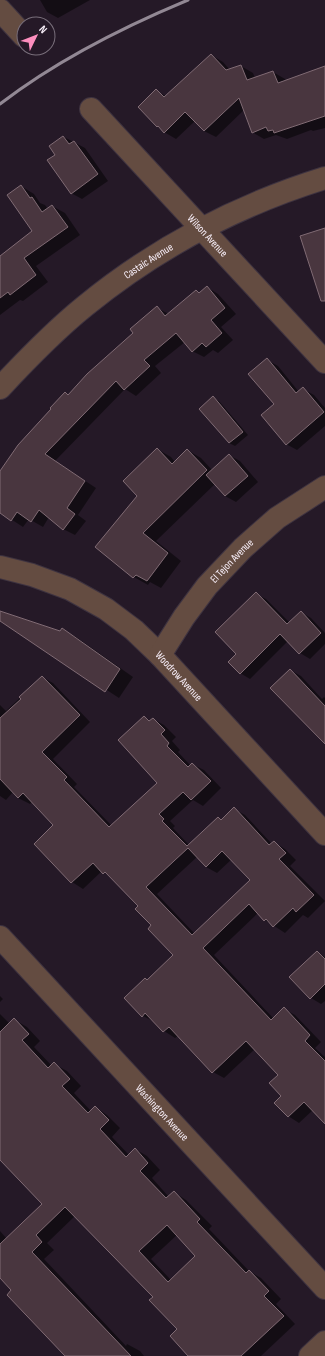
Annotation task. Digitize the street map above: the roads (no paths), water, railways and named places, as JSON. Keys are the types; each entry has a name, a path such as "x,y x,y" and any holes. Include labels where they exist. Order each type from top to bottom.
{"street":[{"path":"0,10 16,27"},
{"name":"Wilson Avenue","path":"91,109 325,362"},
{"name":"Castaic Avenue","path":"0,388 38,347 86,305 146,261 201,229 235,212 293,188 325,178"},
{"name":"El Tejon Avenue","path":"160,655 184,616 206,586 243,548 277,518 325,487"},
{"name":"Woodrow Avenue","path":"0,566 32,574 70,589 106,609 134,630 160,655 325,834"},
{"name":"Washington Avenue","path":"0,937 325,1288"},
{"path":"310,1356 325,1342"}],"railway":[{"path":"0,104 44,73 67,59 139,21 188,0"}]}
